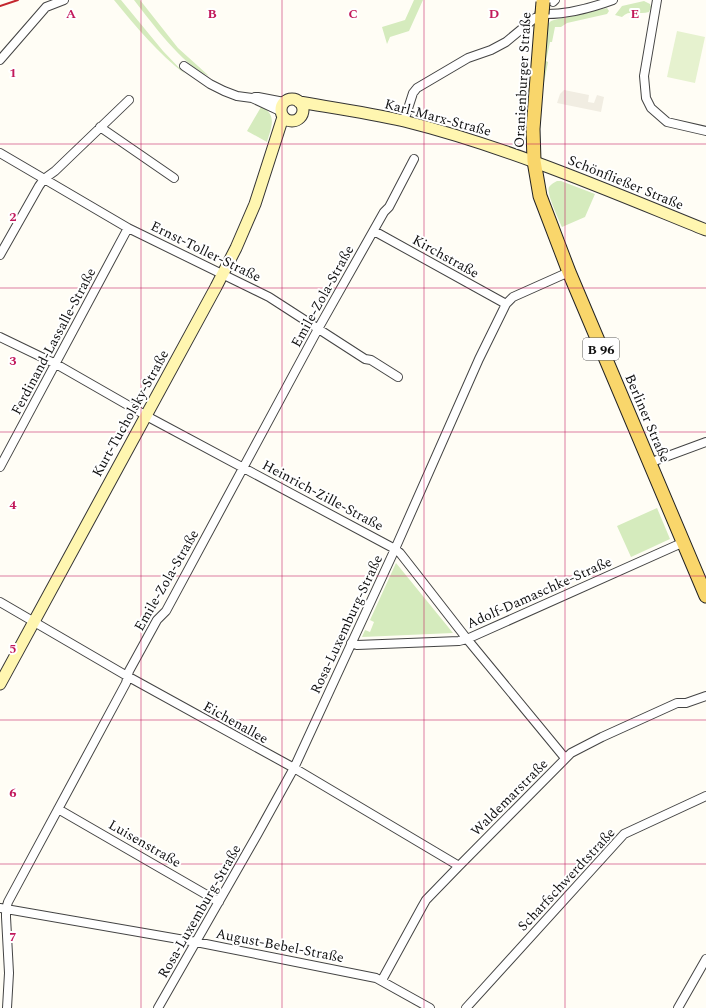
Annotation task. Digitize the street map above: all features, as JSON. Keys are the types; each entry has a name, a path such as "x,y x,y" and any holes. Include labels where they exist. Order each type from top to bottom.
{"main road":[{"name":"Oranienburger Straße","path":"534,161 534,111 545,9"},
{"name":"Karl-Marx-Straße","path":"331,107 303,113 299,119 285,113 293,99 299,102 364,112 404,121 534,161"},
{"path":"299,102 303,109 303,113"},
{"name":"Kurt-Tucholsky-Straße","path":"0,684 222,273 250,216 261,188 285,113"},
{"name":"Schönfließer Straße","path":"534,161 706,230"},
{"name":"Berliner Straße","path":"534,161 541,201 569,272 706,596"}],"street":[{"path":"0,60 46,7 64,0"},
{"path":"404,121 413,93 417,88 468,58 491,50 506,42 545,9 570,12 613,0"},
{"path":"657,0 655,20 644,76 646,98 651,108 667,122 706,131"},
{"name":"Karl-Marx-Straße","path":"184,66 210,84 224,91 237,96 252,98 258,97 285,113"},
{"path":"0,255 3,241 44,179 55,171 129,100"},
{"path":"100,127 174,178"},
{"name":"Ernst-Toller-Straße","path":"0,153 128,228 269,297 365,359 371,360 398,377"},
{"name":"Emile-Zola-Straße","path":"7,1008 9,973 3,908 8,902 126,683 129,671 157,620 166,612 318,329 414,159"},
{"name":"Ferdinand-Lassalle-Straße","path":"0,467 128,228"},
{"name":"Kirchstraße","path":"374,231 506,304"},
{"name":"Rosa-Luxemburg-Straße","path":"158,1008 294,768 395,549 479,359 506,304 513,297 569,272"},
{"name":"Heinrich-Zille-Straße","path":"0,337 56,364 146,415 395,549 400,553 467,639 565,758"},
{"path":"649,463 706,442"},
{"name":"Adolf-Damaschke-Straße","path":"351,643 357,645 459,641 467,639 684,542"},
{"name":"Eichenallee","path":"0,602 128,676 294,768 459,866"},
{"name":"Waldemarstraße","path":"382,980 422,906 565,758 571,753 602,737 677,703 686,703 706,696"},
{"name":"Scharfschwerdtstraße","path":"466,1008 624,834 706,796"},
{"name":"Luisenstraße","path":"58,809 219,902"},
{"name":"August-Bebel-Straße","path":"3,908 196,942 368,976 382,980 430,1008"},
{"path":"678,1008 706,959"}],"green space":[{"path":"114,0 121,0 163,51 185,74 156,48"},
{"path":"134,0 140,0 178,48 209,76 188,62 178,53"},
{"path":"414,0 423,0 409,31 390,37 387,44 382,27 405,20"},
{"path":"644,1 650,4 651,7 649,12 628,13 622,17 615,15 622,6"},
{"path":"607,8 609,11 607,14 567,23 561,27 555,27 546,61 548,62 543,88 547,25 554,20"},
{"path":"677,31 705,37 695,83 667,77"},
{"path":"261,107 270,113 272,122 267,142 247,131"},
{"path":"557,181 561,181 595,194 585,217 562,227 549,195 549,187"},
{"path":"657,508 670,539 631,557 617,526"},
{"path":"396,563 453,633 362,637 365,630 370,632 374,622 370,620"}],"shaded area":[{"path":"564,90 589,95 588,102 594,103 597,95 604,97 601,112 557,103 560,94"}],"railway":[{"path":"0,6 18,0"}]}
